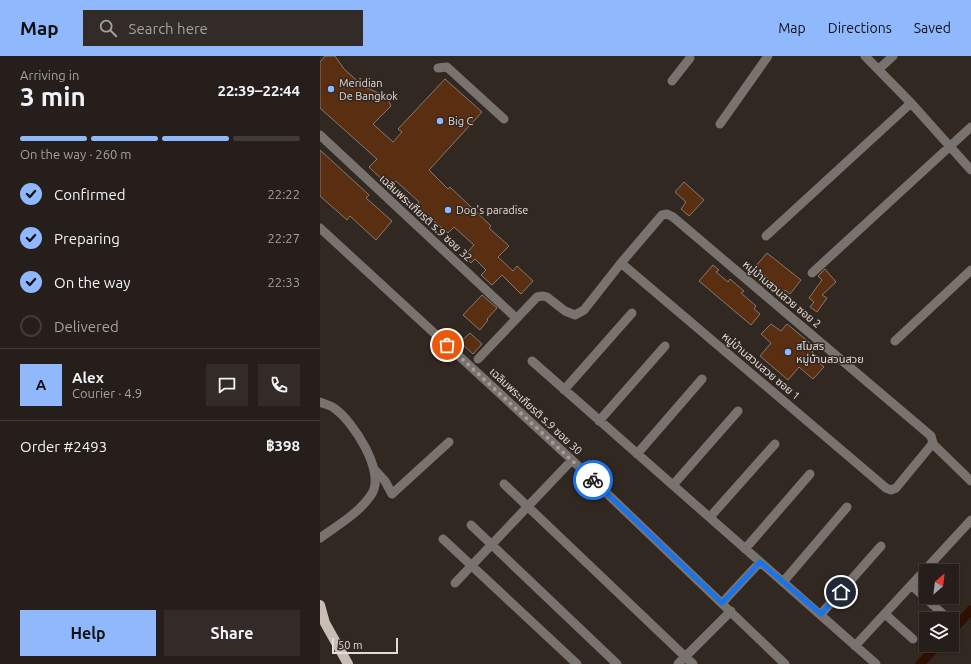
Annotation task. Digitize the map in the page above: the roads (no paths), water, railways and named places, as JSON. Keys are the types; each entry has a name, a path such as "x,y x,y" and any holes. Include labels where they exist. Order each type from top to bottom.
{"main road":[{"path":"320,605 322,625 348,664"}],"street":[{"path":"720,124 768,56"},
{"path":"865,56 911,103 971,170"},
{"path":"879,69 893,56"},
{"path":"672,81 689,57"},
{"path":"438,68 446,67 504,119"},
{"path":"766,236 911,103"},
{"path":"812,273 971,127"},
{"name":"เฉลิมพระเกียรติ ร.9 ซอย 32","path":"320,134 516,318"},
{"name":"หมู่บ้านสวนสวย ซอย 2","path":"620,263 662,215 667,214 673,216 931,436 933,443 931,445"},
{"name":"เฉลิมพระเกียรติ ร.9 ซอย 30","path":"320,228 572,460 785,664"},
{"path":"478,359 533,300 540,296 547,297 570,314 580,314 620,263"},
{"name":"หมู่บ้านสวนสวย ซอย 1","path":"620,263 886,488 891,490 896,488 931,445"},
{"path":"895,341 971,270"},
{"path":"564,390 632,313"},
{"path":"599,421 665,346"},
{"path":"532,361 876,664"},
{"path":"637,454 702,379"},
{"path":"320,402 334,408 346,420 367,448 376,482 372,494 356,511 320,538"},
{"path":"673,485 738,411"},
{"path":"373,468 385,481 392,494 449,442"},
{"path":"710,517 775,444"},
{"path":"931,445 935,446 971,481"},
{"path":"455,583 490,544 572,460"},
{"path":"745,549 810,474"},
{"path":"504,484 693,664"},
{"path":"783,582 847,507"},
{"path":"855,646 971,520"},
{"path":"471,525 617,664"},
{"path":"444,539 577,664"},
{"path":"821,614 880,546"},
{"path":"722,603 760,562"},
{"path":"911,585 941,612"},
{"path":"678,664 731,611"},
{"path":"885,614 913,639"}],"waterway":[{"path":"959,623 971,610"},
{"path":"920,664 931,652"}],"place":[{"name":"Meridian De Bangkok","path":"331,89"},
{"name":"Big C","path":"440,121"},
{"name":"Dog's paradise","path":"448,210"},
{"name":"สโมสร หมู่บ้านสวนสวย","path":"788,352"}]}
